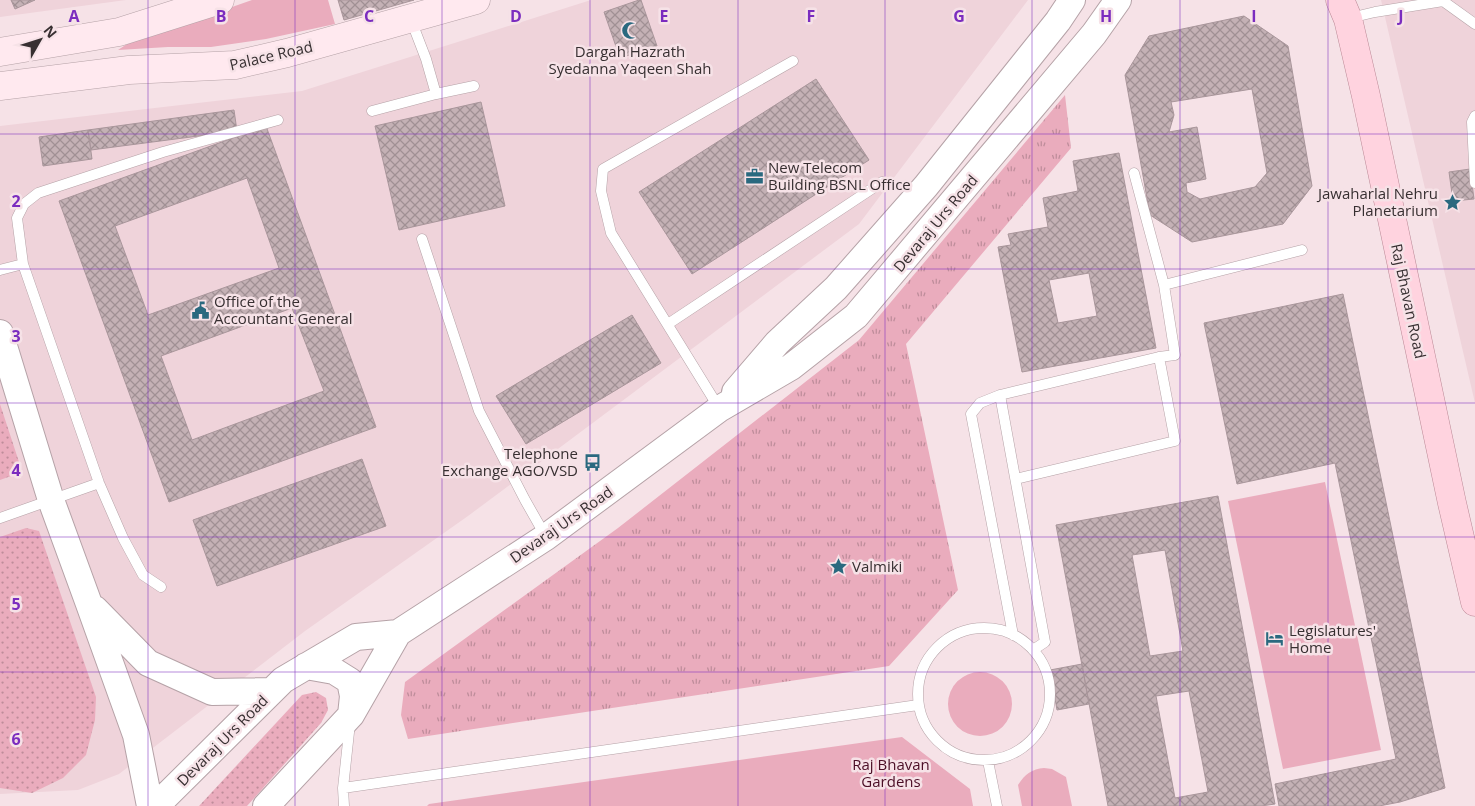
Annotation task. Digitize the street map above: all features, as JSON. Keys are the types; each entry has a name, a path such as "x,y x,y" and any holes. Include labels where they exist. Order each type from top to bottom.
{"main road":[{"path":"0,52 119,32 220,0"},
{"name":"Palace Road","path":"0,86 129,70 235,65 287,53 476,0"},
{"name":"Raj Bhavan Road","path":"1344,9 1384,182 1452,503 1475,602"}],"street":[{"name":"Devaraj Urs Road","path":"719,410 777,343 836,288 926,186 1058,21 1072,0"},
{"name":"Devaraj Urs Road","path":"266,806 351,715 398,633 546,537 719,410 791,367 856,316 1094,34 1118,0"},
{"path":"0,333 51,500 136,735 150,806"},
{"path":"89,604 148,663 212,692 270,691"},
{"name":"Devaraj Urs Road","path":"156,806 283,680 356,637 398,633"},
{"path":"306,666 334,671 350,681 353,696 351,715"}],"lane":[{"path":"1344,9 1375,12 1443,1 1475,24"},
{"path":"411,19 426,59 436,94"},
{"path":"719,410 611,233 601,190 603,169 793,61"},
{"path":"372,111 474,86"},
{"path":"1475,116 1472,122 1475,182"},
{"path":"161,587 143,575 123,538 99,482 23,264 17,218 24,204 38,193 163,152 278,120"},
{"path":"1013,635 972,414 980,403 1000,395 1158,357 1175,355 1164,285 1134,173"},
{"path":"668,324 882,182"},
{"path":"422,239 479,411 546,537"},
{"path":"1164,285 1302,250"},
{"path":"0,270 23,264"},
{"path":"1016,479 1175,442 1158,357"},
{"path":"1000,395 1045,642 1033,650"},
{"path":"0,518 99,482"},
{"path":"986,628 1013,635 1033,650 1045,668 1050,689 1048,710 1040,729 1027,745 1009,756 988,761 960,756 950,752 935,740 924,724 918,705 918,686 922,667 933,650 948,638 966,630 986,628"},
{"path":"343,788 918,705"},
{"path":"344,806 343,788 351,715"},
{"path":"988,761 997,806"}],"shaded area":[{"path":"0,0 126,0 0,17"},
{"path":"591,0 1028,0 859,224 468,516 305,631 119,774 78,790 0,794 0,126 302,91"},
{"name":"Jawaharlal Nehru Planetarium","path":"1381,0 1475,0 1475,403"}],"green space":[{"path":"252,0 328,0 335,24 266,39 211,47 118,50 127,44"},
{"path":"1065,95 1071,148 906,344 958,590 889,666 408,739 401,715 405,682 618,528 859,340"},
{"path":"0,404 19,462 11,476 0,480"},
{"path":"1325,482 1381,750 1283,769 1228,501"},
{"path":"26,528 39,531 96,697 95,720 86,755 63,778 32,793 0,788 0,537"},
{"path":"974,672 986,672 1003,681 1010,692 1012,704 1010,716 1003,727 986,736 974,736 962,731 953,722 948,710 948,698 953,686 962,677"},
{"path":"316,692 326,698 328,710 321,723 247,806 199,806 302,695"},
{"name":"Raj Bhavan Gardens","path":"902,737 970,789 973,806 427,806 429,804"},
{"path":"1044,768 1052,769 1066,777 1072,806 1022,806 1018,785 1029,773"}],"building":[{"path":"11,0 35,0 15,9"},
{"path":"338,0 414,0 344,20"},
{"path":"641,0 657,46 620,58 604,12"},
{"path":"1244,16 1288,46 1312,186 1283,224 1192,242 1150,215 1125,75 1149,36","holes":["1252,89 1267,173 1255,187 1200,199 1187,192 1186,183 1206,179 1197,127 1169,132 1174,115 1171,102"]},
{"name":"New Telecom Building BSNL Office","path":"816,79 869,160 692,274 639,192"},
{"path":"481,102 505,206 399,230 375,126"},
{"path":"234,110 237,131 91,150 88,130"},
{"path":"266,126 376,427 169,502 59,201","holes":["247,178 279,268 148,315 115,226","292,308 324,391 192,440 161,356"]},
{"path":"88,130 92,159 43,166 39,137"},
{"path":"1119,153 1156,348 1022,372 998,247 1011,245 1008,234 1048,227 1043,198 1078,191 1073,161","holes":["1089,273 1097,316 1058,323 1049,280"]},
{"path":"1470,169 1474,199 1453,201 1449,172"},
{"path":"1343,294 1445,788 1400,802 1379,806 1279,806 1275,784 1396,759 1335,463 1237,484 1204,323"},
{"path":"632,315 661,363 526,444 496,396"},
{"path":"362,459 386,526 217,586 193,520"},
{"path":"1218,496 1275,804 1261,806 1108,806 1056,525","holes":["1165,550 1183,651 1150,656 1132,555","1189,691 1208,792 1175,798 1156,696"]},
{"path":"1082,664 1089,704 1057,710 1050,670"}],"place":[{"name":"Dargah Hazrath Syedanna Yaqeen Shah","path":"630,30"},
{"name":"New Telecom Building BSNL Office","path":"754,176"},
{"name":"Jawaharlal Nehru Planetarium","path":"1452,202"},
{"name":"Office of the Accountant General","path":"200,310"},
{"name":"Telephone Exchange AGO/VSD","path":"592,462"},
{"name":"Valmiki","path":"838,566"},
{"name":"Legislatures' Home","path":"1275,639"}]}
